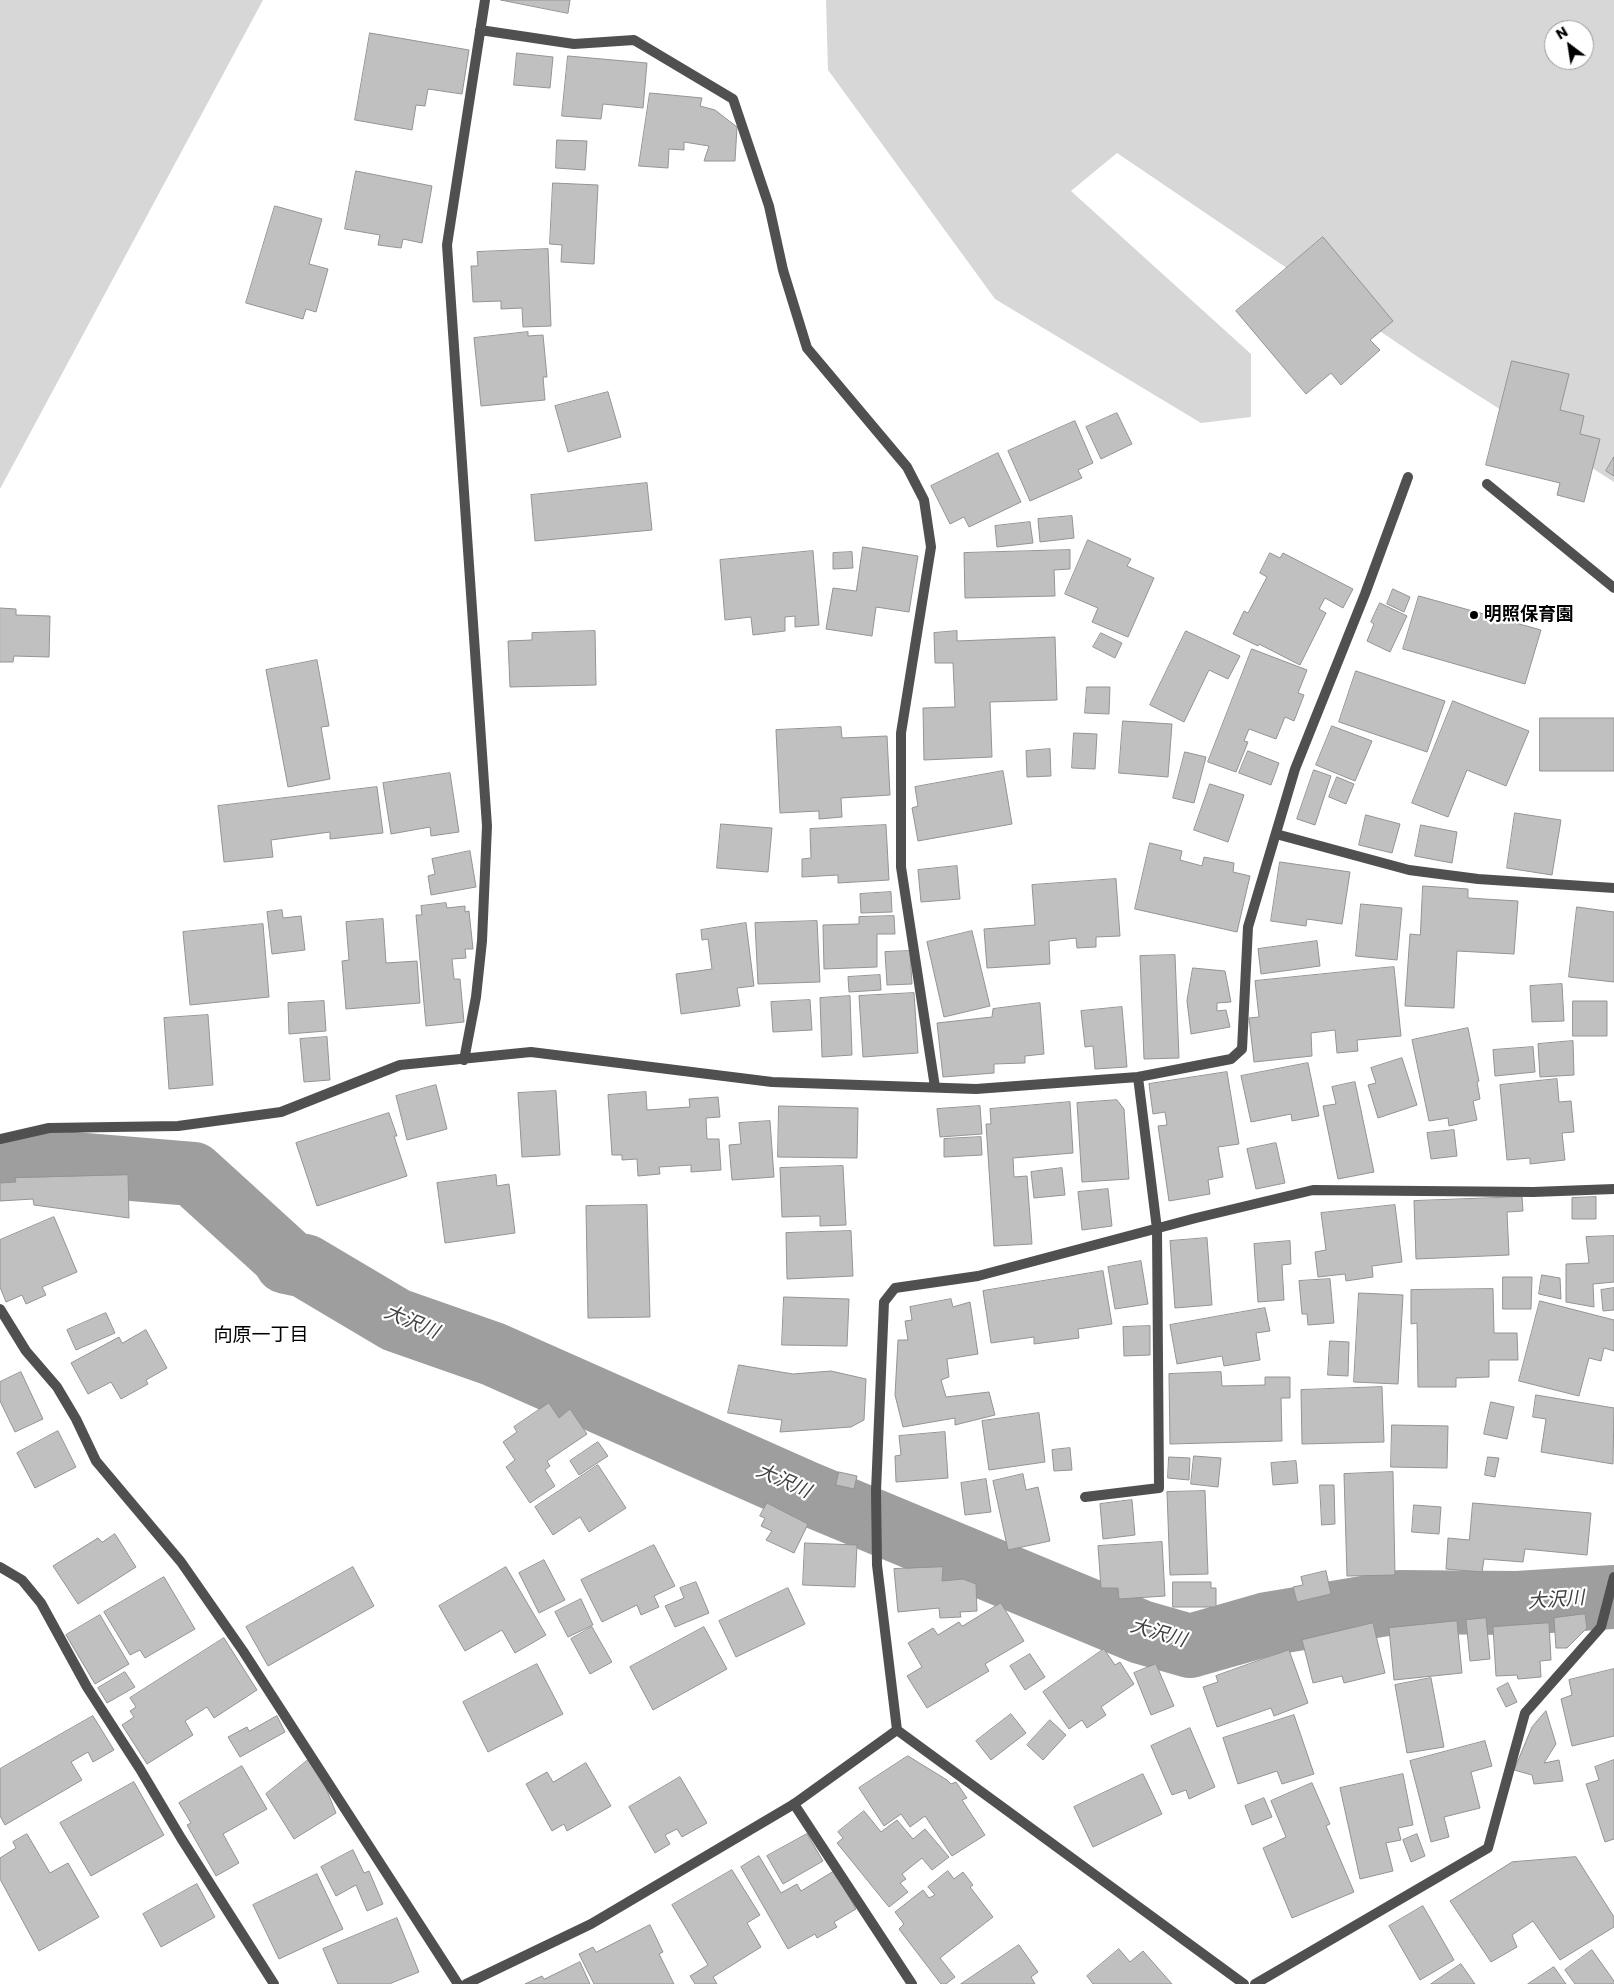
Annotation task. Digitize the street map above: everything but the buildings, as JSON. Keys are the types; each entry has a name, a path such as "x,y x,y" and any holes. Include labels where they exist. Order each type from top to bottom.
{"street":[{"path":"464,1060 476,997 482,941 487,826 447,245 485,0"},
{"path":"480,30 574,44 634,40 733,99 768,206 783,270 807,348 906,467 924,500 931,547 901,733 901,867 935,1088"},
{"path":"0,1139 49,1128 178,1126 281,1112 400,1065 531,1052 772,1082 935,1088 976,1088 1138,1076 1231,1059 1242,1049 1248,927 1276,834 1296,769 1366,594 1408,477"},
{"path":"1487,484 1614,588"},
{"path":"1276,834 1409,870 1478,879 1614,888"},
{"path":"1085,1497 1159,1488 1156,1229 1138,1076"},
{"path":"1244,1984 896,1730 878,1565 876,1490 884,1302 895,1288 978,1276 1313,1190 1533,1192 1614,1189"},
{"path":"0,1309 26,1352 57,1387 76,1419 96,1461 181,1562 244,1651 458,1984"},
{"path":"0,1567 22,1580 41,1603 86,1687 140,1769 186,1846 274,1984"},
{"path":"1256,1984 1488,1848 1525,1713 1601,1627 1614,1577"},
{"path":"466,1984 591,1924 794,1804 896,1730"},
{"path":"794,1804 912,1984"}],"shaded area":[{"path":"0,0 263,0 0,489"},
{"path":"826,0 1614,0 1614,482 1421,359 1117,153 1071,191 1251,354 1251,417 1201,423 995,299 828,70"}],"waterway":[{"name":"大沢川","path":"0,1169 36,1161 193,1174 283,1256 286,1262 305,1266 396,1320 493,1354 804,1492 1141,1632 1190,1646 1267,1624 1399,1602 1517,1603 1614,1597"}],"place":[{"name":"明照保育園","path":"1474,615"}],"district":[{"name":"向原一丁目","path":"261,1336"}]}
